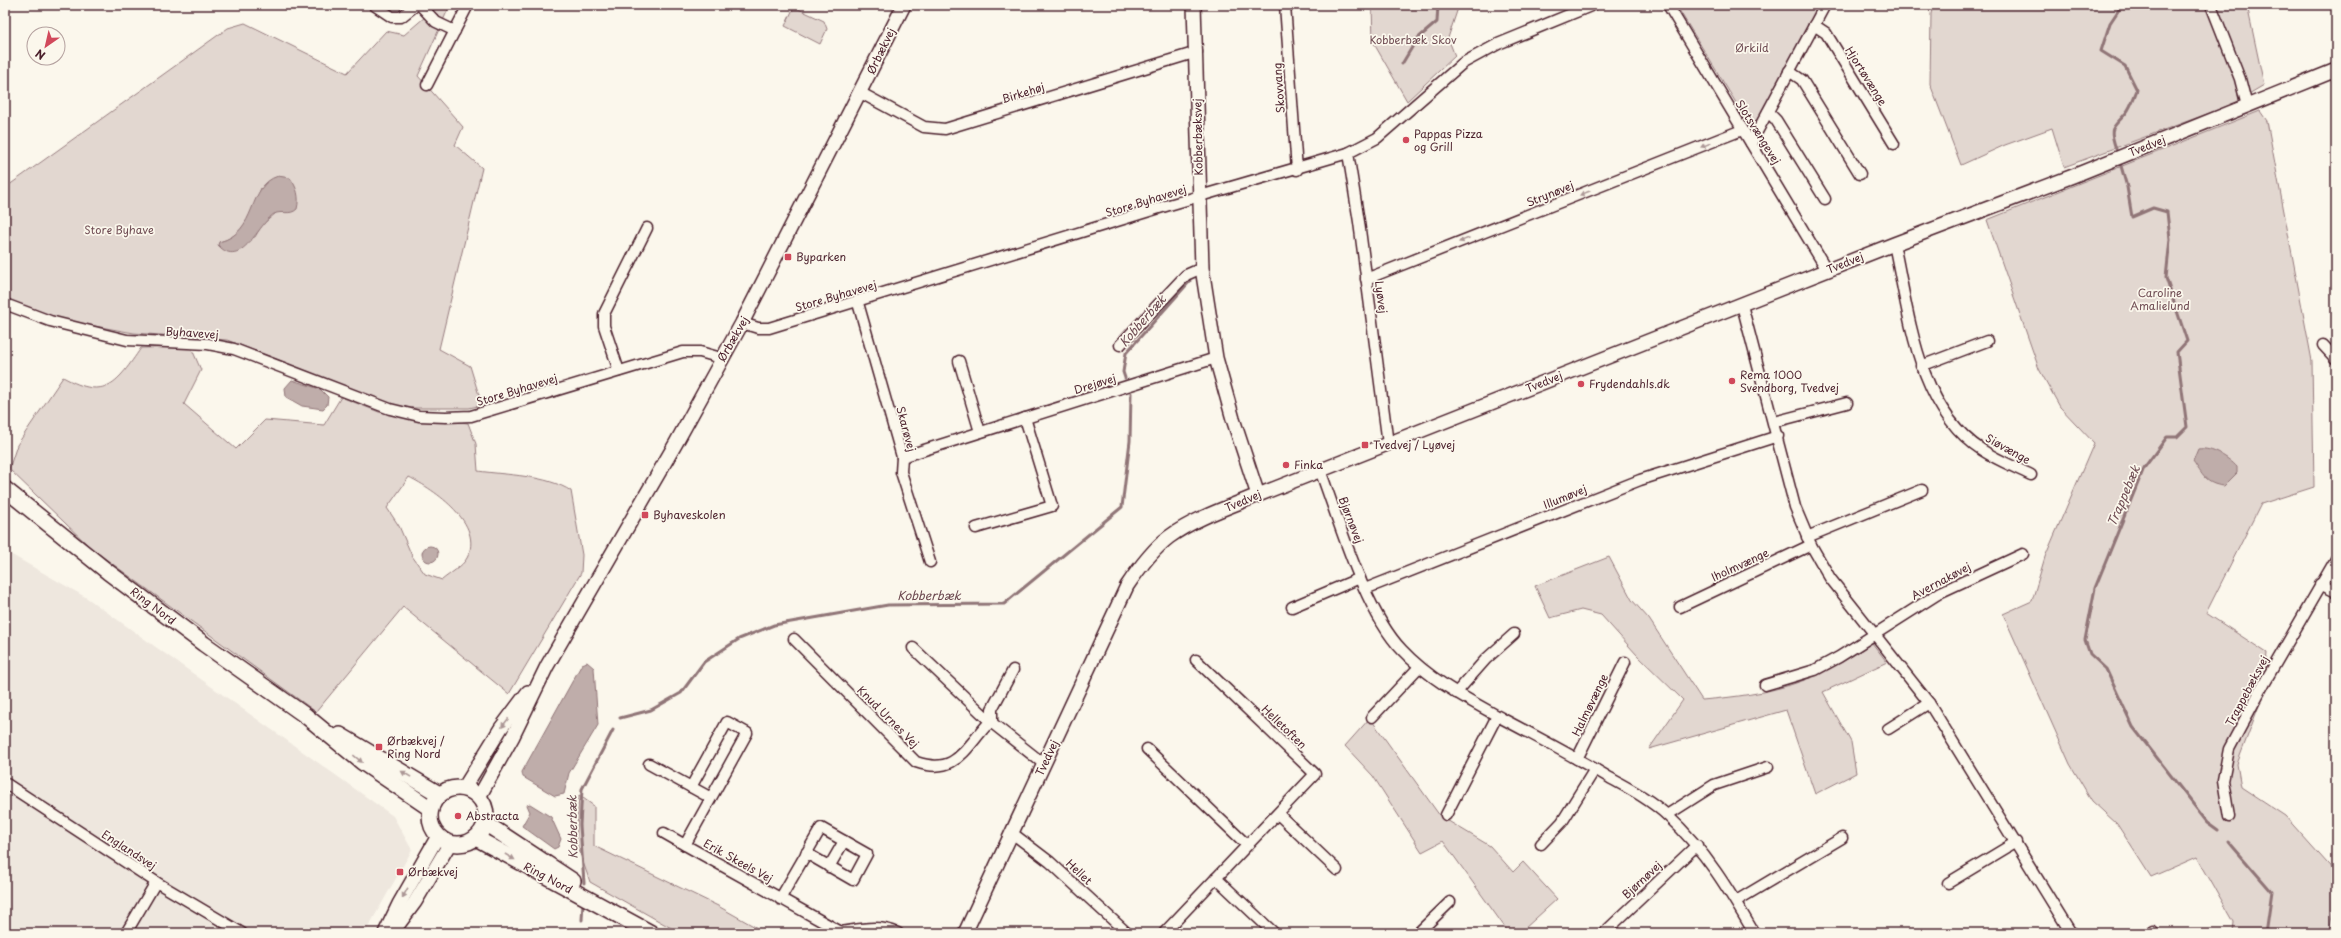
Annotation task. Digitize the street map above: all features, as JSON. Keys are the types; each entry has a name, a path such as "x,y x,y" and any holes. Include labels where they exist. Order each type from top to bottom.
{"main road":[{"name":"Ring Nord","path":"5,489 108,572 306,716 362,762 431,809"},
{"name":"Ring Nord","path":"306,716 439,794"},
{"path":"456,788 464,788 479,797 484,805 485,823 476,838 459,844 444,839 431,823 431,809 439,794 456,788"},
{"name":"Ring Nord","path":"485,823 622,916"},
{"name":"Ring Nord","path":"476,838 651,933"}],"street":[{"path":"374,5 392,17 401,17 416,5"},
{"path":"420,5 436,22 455,31"},
{"path":"427,85 468,5"},
{"name":"Ørbækvej","path":"479,797 513,736 547,666 676,444 721,358 742,323 861,93 904,5"},
{"name":"Kobberbæksvej","path":"1194,5 1197,52 1199,198 1202,268 1216,358 1233,419 1258,495"},
{"name":"Skovvang","path":"1285,5 1296,170"},
{"name":"Store Byhavevej","path":"742,323 758,328 769,328 858,303 1348,153 1377,138 1464,63 1498,44 1593,5"},
{"name":"Slotsvængevej","path":"1668,5 1827,270"},
{"path":"1751,143 1825,5"},
{"path":"2212,5 2240,79 2247,106"},
{"name":"Hjortøvænge","path":"1814,25 1826,34 1894,144"},
{"name":"Birkehøj","path":"861,93 924,127 945,129 1197,52"},
{"name":"Tvedvej","path":"967,932 1127,586 1145,560 1169,537 1200,519 1320,470 1742,305 1827,270 2073,176 2336,70"},
{"path":"1789,71 1802,80 1860,174"},
{"path":"1768,112 1776,120 1825,199"},
{"name":"Strynøvej","path":"1366,279 1742,130"},
{"name":"Lyøvej","path":"1348,153 1388,444"},
{"path":"619,371 604,326 604,314 647,228"},
{"name":"Siøvænge","path":"1894,244 1921,366 1939,404 1958,428 1982,450 2031,475"},
{"path":"1120,345 1186,275 1202,268"},
{"name":"Skarøvej","path":"858,303 902,457 902,472 930,562"},
{"name":"Byhavevej","path":"5,304 50,321 127,340 208,344 234,349 390,409 419,416"},
{"path":"1742,305 1778,436 1795,507 1809,541 1830,578 1929,703 2072,933"},
{"path":"1921,366 1987,341"},
{"path":"2323,345 2336,358"},
{"name":"Store Byhavevej","path":"419,416 471,416 684,352 700,352 721,358"},
{"name":"Drejøvej","path":"902,457 1216,358"},
{"path":"959,361 980,432"},
{"path":"1774,422 1846,403"},
{"path":"976,528 1052,506 1025,418"},
{"name":"Illumøvej","path":"1365,589 1640,480 1778,436"},
{"name":"Bjørnøvej","path":"1320,470 1360,578 1384,627 1400,649 1419,667 1456,693 1639,794 1667,815 1697,845 1717,871 1754,933"},
{"path":"1809,541 1922,490"},
{"name":"Iholmvænge","path":"1680,606 1809,541"},
{"name":"Avernakøvej","path":"1765,685 1814,670 1942,592 2023,554"},
{"name":"Trappebæksvej","path":"2229,817 2223,780 2229,749 2320,584 2336,559"},
{"path":"1292,607 1360,578"},
{"path":"2320,584 2336,592"},
{"path":"1456,693 1486,659 1514,634"},
{"name":"Knud Urnes Vej","path":"794,640 916,762 929,766 946,765 956,758 986,726 992,723"},
{"path":"913,648 992,723 1044,764"},
{"name":"Helletoften","path":"1164,933 1315,774 1196,660"},
{"name":"Halmøvænge","path":"1577,759 1625,662"},
{"name":"Ørbækvej","path":"464,788 501,728 547,666"},
{"path":"1372,717 1419,667"},
{"path":"992,723 992,709 1013,670"},
{"path":"1888,729 1929,703"},
{"path":"1446,815 1497,716"},
{"name":"Erik Skeels Vej","path":"685,845 747,733 728,722 691,787"},
{"path":"1147,749 1247,845"},
{"path":"649,764 711,798"},
{"path":"1667,815 1714,785 1768,767"},
{"path":"1541,844 1562,822 1595,769"},
{"name":"Englandsvej","path":"5,783 156,882 242,933"},
{"path":"1278,814 1337,870"},
{"path":"780,899 821,828 867,854 853,880 806,854"},
{"name":"Erik Skeels Vej","path":"664,833 841,932 870,927 888,928 898,933"},
{"name":"Hellet","path":"1012,833 1050,862 1127,933"},
{"path":"1736,901 1842,838"},
{"path":"385,933 402,897 444,839"},
{"path":"392,933 415,902 444,839"},
{"path":"829,866 844,841"},
{"path":"1948,883 2016,842"},
{"name":"Bjørnøvej","path":"1604,933 1697,845"},
{"path":"1216,878 1274,933"},
{"path":"126,933 156,882"},
{"path":"1418,933 1450,902"},
{"path":"2150,933 2153,931 2154,933"}],"shaded area":[{"path":"278,176 290,178 298,196 297,209 289,213 274,214 242,249 234,252 226,252 218,245 219,242 232,237 241,229 261,189 268,181"},
{"path":"292,380 320,389 328,397 327,405 323,409 302,406 286,397 285,388"},
{"path":"2198,449 2214,451 2230,460 2237,467 2237,473 2224,486 2208,481 2193,461"},
{"path":"430,546 436,548 438,554 436,560 430,562 424,560 422,554 424,548"},
{"path":"5,551 87,598 393,816 412,850 365,933 5,933"},
{"path":"587,662 594,668 598,725 569,773 564,794 555,796 523,777 522,772 582,664"},
{"path":"530,804 551,817 561,839 558,847 554,849 522,826 530,812 527,805"}],"green space":[{"name":"Store Byhave","path":"439,5 450,5 418,76 463,127 455,145 482,168 439,349 470,366 482,405 469,408 402,408 227,340 134,333 50,318 5,300 5,188 228,28 245,23 347,73 386,31 404,35","holes":["261,188 276,213 262,225 255,237 219,242 228,239 241,228 251,214"]},
{"name":"Kobberbæk Skov","path":"1372,5 1459,5 1448,38 1455,56 1407,101 1373,42"},
{"name":"Ørkild","path":"1676,5 1821,5 1754,132"},
{"path":"1933,5 2208,5 2236,79 2239,102 2064,167 2052,128 2005,145 1961,165 1930,84 1931,14"},
{"path":"2215,5 2247,5 2264,85 2247,95"},
{"path":"794,7 824,21 827,29 820,44 785,26"},
{"name":"Caroline Amalielund","path":"2260,111 2267,121 2312,361 2314,487 2261,504 2206,613 2267,653 2263,695 2237,764 2241,787 2285,816 2336,873 2336,895 2330,933 2233,933 2234,922 2197,857 2151,877 2117,824 2092,801 2070,764 2003,614 2032,601 2045,557 2094,443 2060,407 2039,369 1987,220"},
{"path":"191,347 201,370 184,404 236,449 265,420 324,425 341,397 379,412 468,423 476,444 478,471 538,479 561,486 571,491 582,555 581,573 509,694 403,607 316,712 92,549 9,469 17,445 63,377 90,388 100,388 109,385 125,371 141,348","holes":["409,477 444,499 463,521 469,533 471,545 467,558 459,567 442,580 425,574 412,556 399,526 387,508"]},
{"path":"1609,557 1632,600 1649,619 1702,700 1727,698 1791,685 1830,668 1851,657 1872,643 1887,662 1823,692 1851,742 1856,773 1815,794 1786,710 1649,749 1683,700 1637,655 1601,615 1581,610 1550,618 1535,586"},
{"path":"1370,718 1440,816 1490,846 1513,872 1523,862 1557,899 1524,929 1527,933 1509,933 1443,841 1422,852 1373,776 1345,746"},
{"path":"579,795 594,806 594,846 718,906 766,933 680,933 590,882 576,842"}],"waterway":[{"name":"Kobberbæk","path":"1402,64 1417,39 1437,22 1438,5"},
{"name":"Trappebæk","path":"2116,149 2112,136 2113,128 2128,111 2137,90 2125,66 2101,51 2110,23 2122,5"},
{"name":"Trappebæk","path":"2121,166 2127,187 2132,217 2153,208 2167,212 2170,239 2166,278 2187,341 2177,352 2187,427 2177,437 2167,437 2144,468 2095,588 2085,640 2090,654 2106,669 2133,727 2207,822 2218,830"},
{"name":"Kobberbæk","path":"1125,378 1123,372 1126,353 1190,281"},
{"name":"Kobberbæk","path":"620,718 651,710 681,693 704,662 739,639 774,625 888,605 1004,604 1122,507 1130,441 1131,393"},
{"name":"Kobberbæk","path":"584,883 580,825 582,789 613,730"},
{"name":"Trappebæk","path":"2228,841 2272,892 2266,933"},
{"name":"Kobberbæk","path":"582,920 583,902"}],"place":[{"name":"Pappas Pizza og Grill","path":"1406,140"},
{"name":"Byparken","path":"788,257"},
{"name":"Rema 1000 Svendborg, Tvedvej","path":"1732,381"},
{"name":"Frydendahls.dk","path":"1581,384"},
{"name":"Tvedvej / Lyøvej","path":"1365,445"},
{"name":"Finka","path":"1286,465"},
{"name":"Byhaveskolen","path":"645,515"},
{"name":"Ørbækvej / Ring Nord","path":"379,747"},
{"name":"Abstracta","path":"458,816"},
{"name":"Ørbækvej","path":"400,872"}]}
